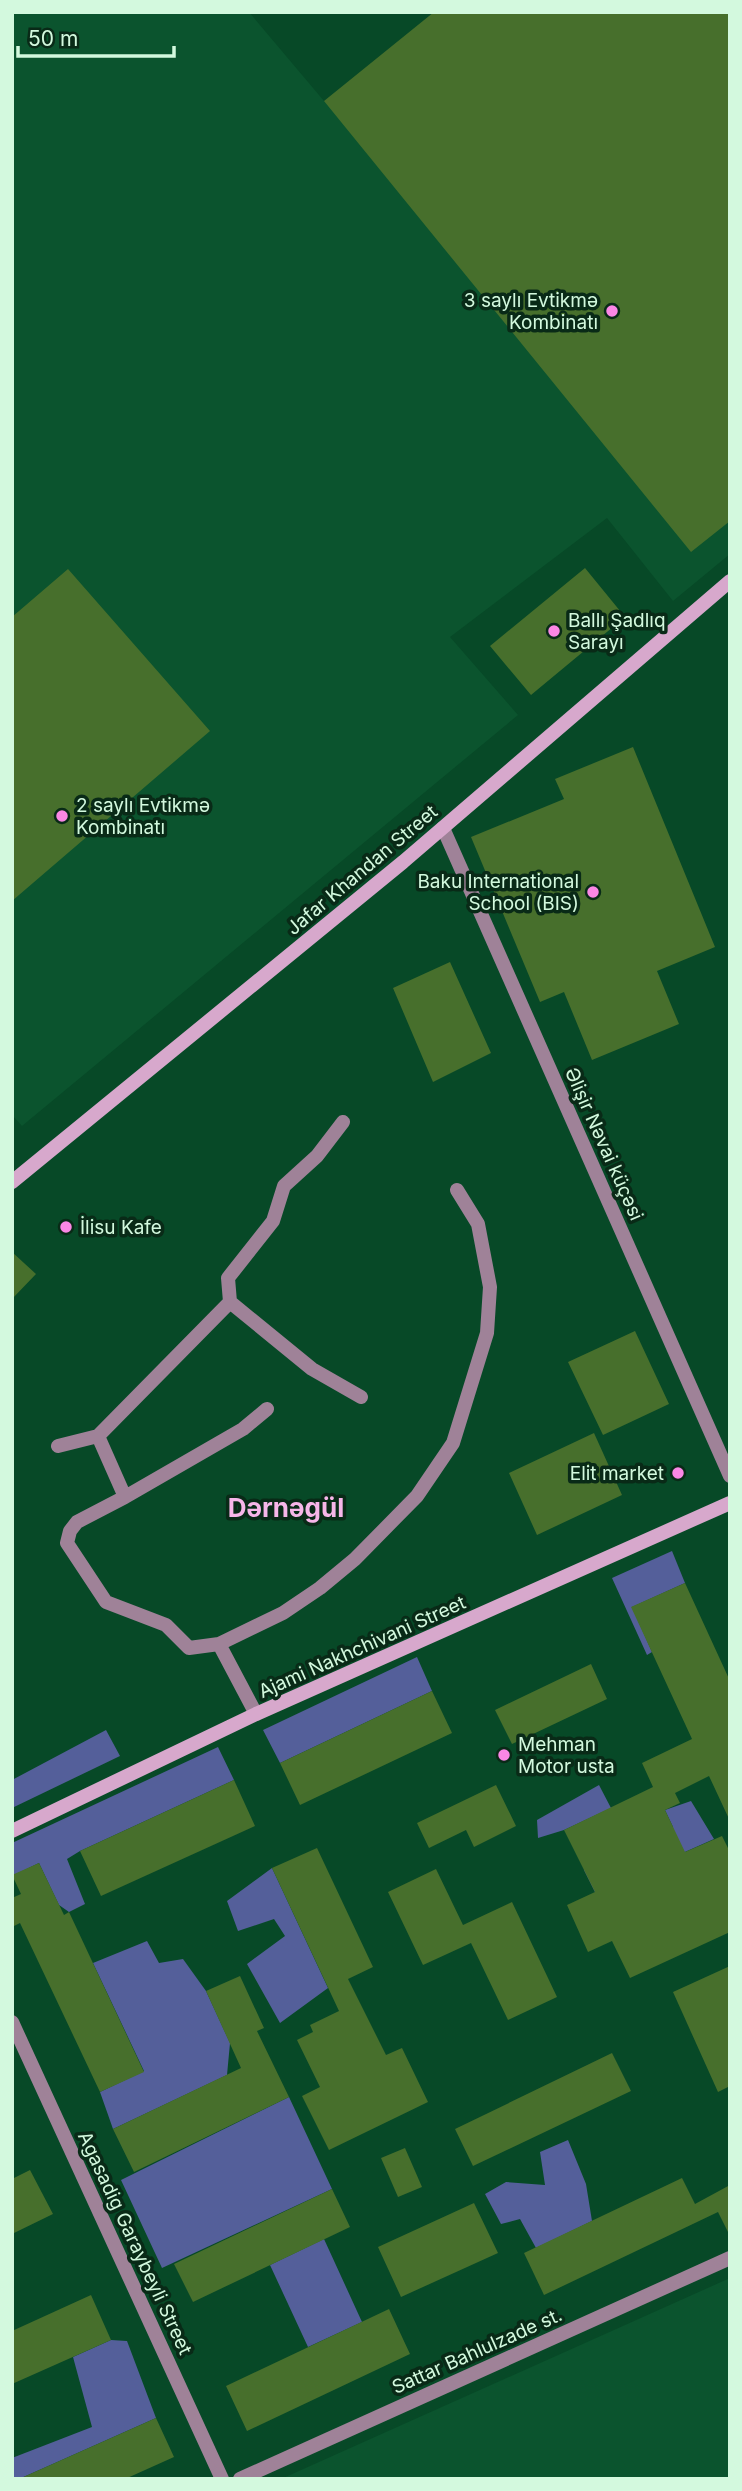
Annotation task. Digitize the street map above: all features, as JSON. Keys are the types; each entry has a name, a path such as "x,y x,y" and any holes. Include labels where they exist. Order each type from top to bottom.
{"main road":[{"name":"Jafar Khandan Street","path":"12,1182 443,828 730,581"},
{"name":"Ajami Nakhchivani Street","path":"12,1831 256,1714 730,1503"}],"street":[{"name":"Əlişir Nəvai küçəsi","path":"443,828 730,1476"},
{"path":"344,1122 317,1156 284,1186 273,1222 228,1278 230,1301 312,1368 361,1397"},
{"path":"267,1409 243,1429 77,1522 70,1531 67,1543 106,1602 166,1625 189,1648 219,1644 283,1613 320,1588 355,1559 417,1496 453,1443 487,1333 490,1287 478,1224 457,1190"},
{"path":"58,1446 98,1436 230,1301"},
{"path":"98,1436 125,1497"},
{"path":"219,1644 256,1714"},
{"name":"Agasadig Garaybeyli Street","path":"12,2022 222,2479"},
{"name":"Sattar Bahlulzade st.","path":"240,2479 730,2258"}],"shaded area":[{"path":"12,12 249,12 324,101 730,12 730,554 673,601 607,518 450,637 518,715 22,1126 12,1115"},
{"path":"672,1551 685,1583 632,1607 652,1652 647,1655 612,1578"},
{"path":"417,1657 432,1691 280,1763 263,1730"},
{"path":"106,1730 120,1756 12,1808 12,1780"},
{"path":"218,1747 234,1780 67,1859 85,1904 69,1912 59,1905 39,1863 12,1876 12,1843"},
{"path":"599,1785 611,1808 564,1830 538,1838 537,1820"},
{"path":"691,1801 714,1839 595,1892 584,1870 673,1827 665,1810"},
{"path":"272,1868 328,1988 280,2023 247,1964 285,1936 274,1919 238,1931 227,1901"},
{"path":"147,1941 159,1963 183,1959 206,1991 230,2043 227,2075 113,2129 100,2092 144,2071 93,1963"},
{"path":"289,2097 332,2189 162,2268 121,2180"},
{"path":"568,2140 586,2184 592,2221 536,2248 520,2219 501,2224 485,2194 506,2182 545,2185 540,2152"},
{"path":"324,2239 362,2322 308,2347 270,2265"},
{"path":"730,2278 730,2479 281,2479"},
{"path":"111,2340 127,2341 156,2418 19,2479 12,2479 12,2458 92,2427 73,2357"}],"building":[{"name":"3 saylı Evtikmə Kombinatı","path":"434,12 730,12 730,521 691,552 324,101"},
{"path":"585,568 625,617 531,695 490,646"},
{"name":"2 saylı Evtikmə Kombinatı","path":"68,569 210,731 12,901 12,617"},
{"name":"Baku International School (BIS)","path":"633,747 715,947 657,971 679,1024 592,1060 564,992 540,1002 471,837 564,799 555,779"},
{"path":"450,962 491,1053 433,1082 393,988"},
{"path":"12,1252 36,1274 12,1299"},
{"path":"635,1331 669,1404 603,1435 568,1362"},
{"path":"594,1433 622,1495 537,1535 509,1473"},
{"path":"685,1583 730,1681 730,1821 709,1776 675,1793 680,1803 665,1810 685,1852 722,1836 730,1852 730,1932 630,1978 612,1941 588,1952 567,1905 595,1892 564,1830 653,1787 642,1763 692,1739 631,1607"},
{"path":"591,1664 607,1699 512,1744 495,1710"},
{"path":"432,1691 452,1733 300,1805 280,1763"},
{"path":"234,1780 255,1826 101,1896 80,1851"},
{"path":"496,1785 516,1826 474,1847 466,1830 429,1848 417,1823"},
{"path":"317,1848 373,1967 348,1979 386,2055 402,2048 428,2102 329,2150 302,2096 320,2087 297,2040 313,2032 310,2025 339,2011 272,1868"},
{"path":"39,1863 64,1915 69,1912 144,2072 100,2092 20,1923 12,1927 12,1898 21,1894 12,1875"},
{"path":"436,1869 463,1925 512,1902 557,1997 508,2020 471,1943 423,1965 388,1892"},
{"path":"730,1966 730,2086 718,2092 673,1992"},
{"path":"240,1976 264,2028 257,2031 289,2097 134,2172 113,2129 241,2068 206,1991"},
{"path":"612,2053 631,2091 473,2166 455,2129"},
{"path":"405,2148 422,2187 398,2197 381,2158"},
{"path":"30,2170 53,2214 12,2234 12,2179"},
{"path":"682,2178 695,2204 730,2185 730,2236 718,2212 544,2295 524,2253"},
{"path":"332,2189 350,2227 193,2302 174,2264"},
{"path":"474,2203 498,2253 401,2297 378,2247"},
{"path":"91,2295 111,2340 12,2384 12,2331"},
{"path":"389,2309 410,2354 247,2431 226,2386"},
{"path":"156,2418 174,2457 125,2479 19,2479"}],"place":[{"name":"3 saylı Evtikmə Kombinatı","path":"612,311"},
{"name":"Ballı Şadlıq Sarayı","path":"554,631"},
{"name":"2 saylı Evtikmə Kombinatı","path":"62,816"},
{"name":"Baku International School (BIS)","path":"593,892"},
{"name":"İlisu Kafe","path":"66,1227"},
{"name":"Elit market","path":"678,1473"},
{"name":"Mehman Motor usta","path":"504,1755"}],"district":[{"name":"Dərnəgül","path":"286,1507"}]}
